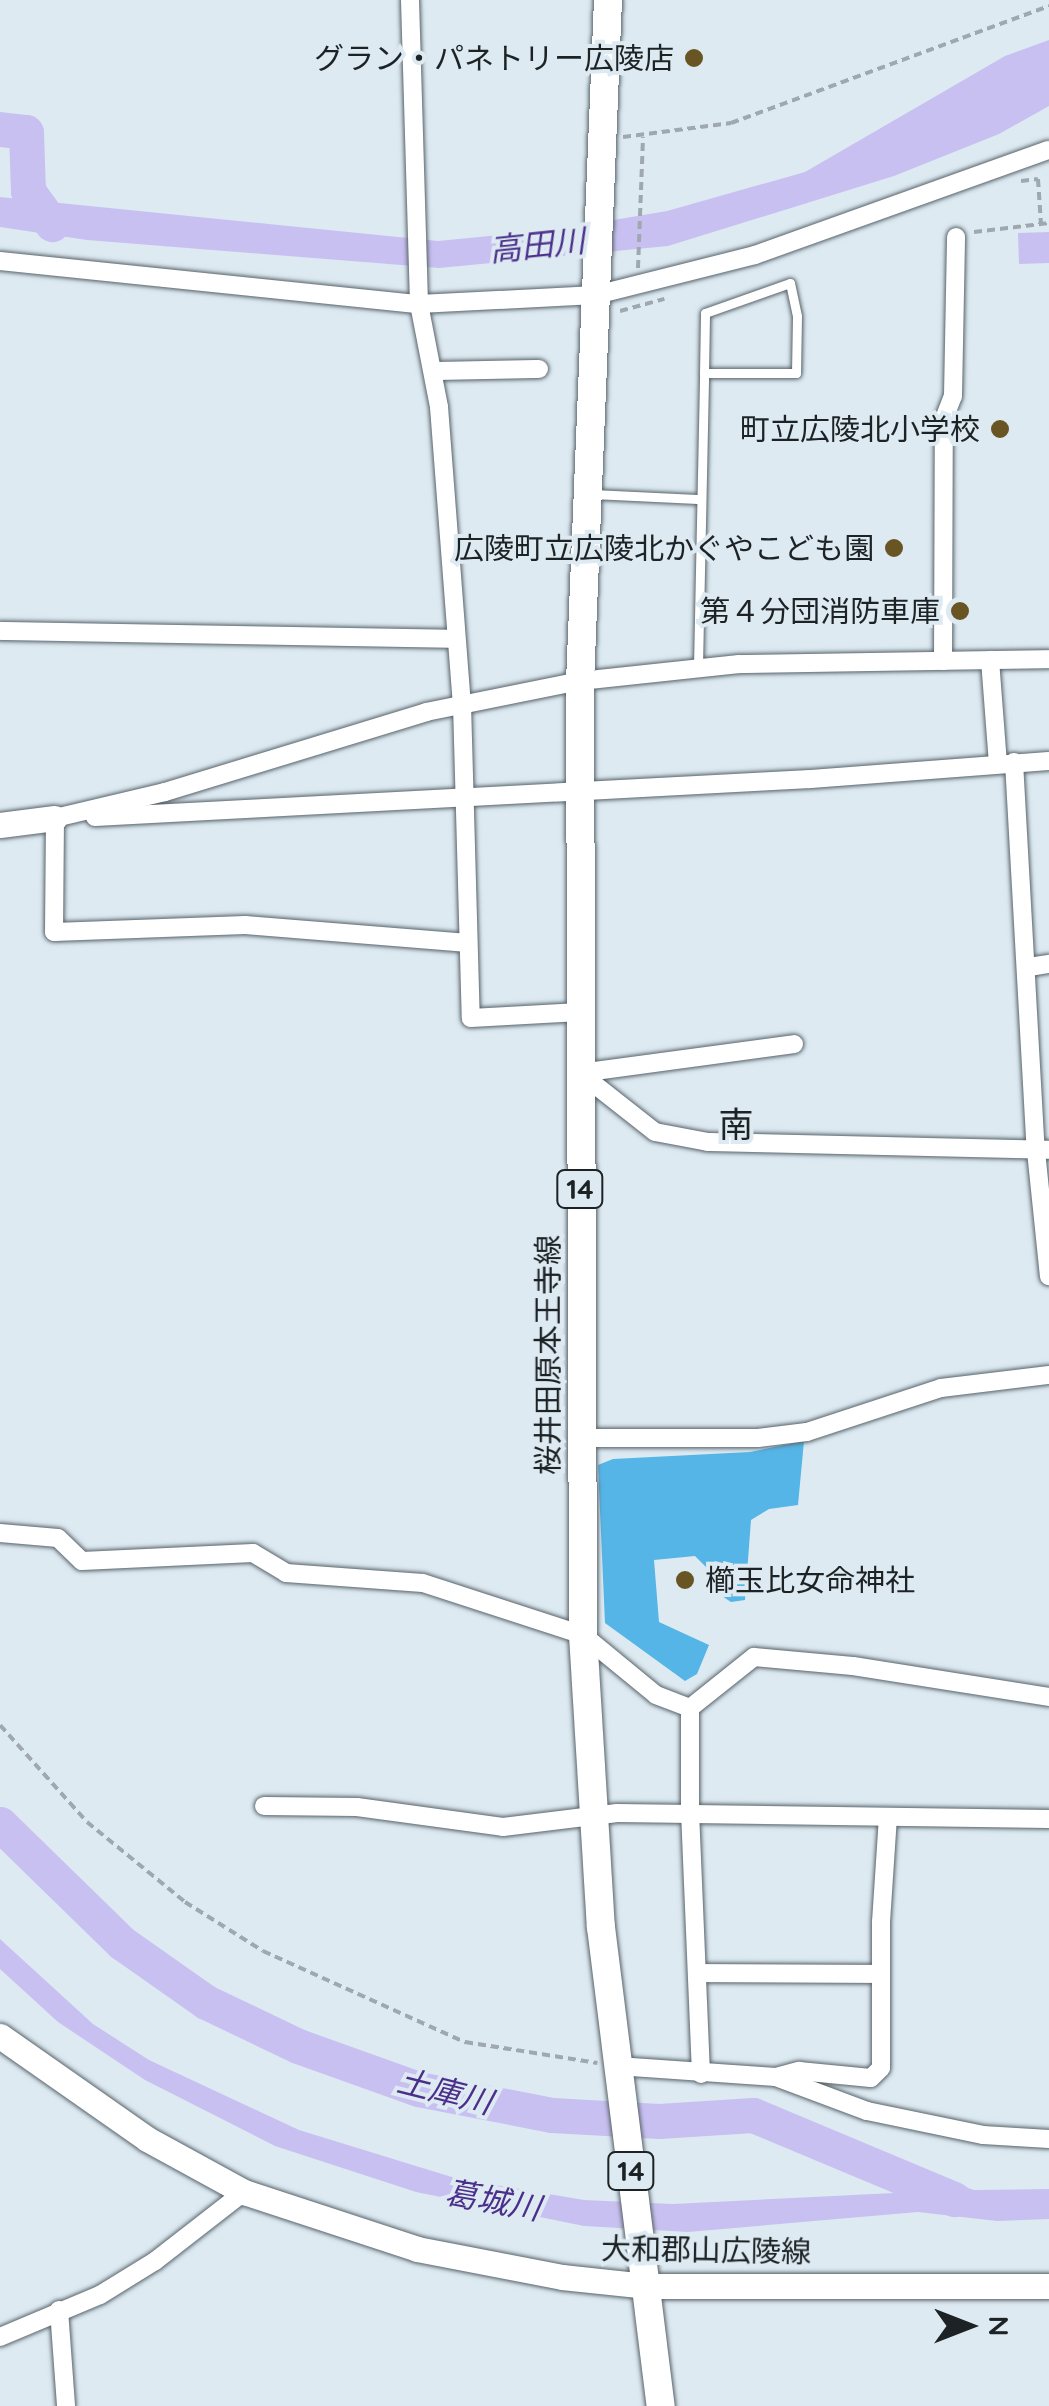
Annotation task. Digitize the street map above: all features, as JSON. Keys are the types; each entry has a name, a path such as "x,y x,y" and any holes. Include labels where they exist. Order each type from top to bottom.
{"main road":[{"name":"桜井田原本王寺線","path":"608,0 578,791 583,1635 592,1817 618,2074 662,2406"},
{"path":"0,825 55,818"},
{"name":"大和郡山広陵線","path":"0,2036 147,2139 244,2192 416,2250 562,2278 644,2274 1049,2286"}],"street":[{"path":"410,0 419,304 433,371 462,704 471,1018 580,1012"},
{"path":"0,260 419,304 596,295 755,256 1049,150"},
{"path":"942,660 944,419 953,396 956,237"},
{"path":"433,371 539,369"},
{"path":"0,630 455,638"},
{"path":"55,818 165,792 462,704 580,681 698,666 1049,659"},
{"path":"990,660 1006,762 1029,967 1049,1276"},
{"path":"55,818 848,776 1049,761"},
{"path":"55,818 54,932 245,925 468,942"},
{"path":"1029,967 1049,964"},
{"path":"580,1074 794,1044"},
{"path":"580,1074 655,1132 708,1142 1042,1150"},
{"path":"580,1438 758,1438 807,1432 941,1388 1049,1374"},
{"path":"0,1533 58,1538 82,1561 253,1553 286,1573 423,1583 583,1635 656,1695 690,1708"},
{"path":"690,1708 754,1657 852,1666 1049,1697"},
{"path":"690,1708 690,1813 701,2074"},
{"path":"264,1806 356,1807 503,1827 592,1817 690,1813 1049,1819"},
{"path":"618,2074 776,2077 799,2071 871,2078 881,2068 888,1817"},
{"path":"697,1973 881,1974"},
{"path":"776,2077 867,2111 983,2135 1049,2139"},
{"path":"0,2337 100,2295 156,2261 244,2192"},
{"path":"59,2310 66,2406"}],"lane":[{"path":"698,666 698,499 706,313 790,283 797,316 796,373 704,373"},
{"path":"589,494 698,499"}],"path":[{"path":"603,137 643,136 731,123 1049,6"},
{"path":"637,288 643,136"},
{"path":"1004,182 1038,179 1040,224"},
{"path":"956,237 1049,223"},
{"path":"0,1724 87,1822 184,1902 263,1951 465,2042 618,2074"}],"shaded area":[{"path":"804,1441 798,1505 769,1509 751,1520 745,1600 731,1602 719,1594 706,1567 695,1556 654,1560 659,1622 709,1645 697,1674 685,1681 605,1623 598,1465 613,1459 750,1452"}],"water":[{"name":"高田川","path":"1049,40 1049,106 999,134 894,176 668,246 439,268 87,240 0,227 0,197 438,241 560,229 667,211 805,172 1005,56"},
{"path":"1049,232 1049,263 1019,264 1018,233"},
{"name":"葛城川","path":"0,1939 93,2024 149,2060 299,2130 455,2178 584,2200 673,2204 914,2192 922,2172 974,2190 1049,2189 1049,2219 997,2221 918,2212 688,2232 584,2226 416,2192 275,2146 145,2080 58,2022 0,1969"}],"waterway":[{"path":"0,129 26,132 28,191 52,224"},
{"name":"土庫川","path":"0,1824 122,1943 206,2002 298,2046 418,2089 552,2115 659,2121 753,2115 954,2199"}],"place":[{"name":"グラン・パネトリー広陵店","path":"694,58"},
{"name":"町立広陵北小学校","path":"1000,429"},
{"name":"広陵町立広陵北かぐやこども園","path":"894,548"},
{"name":"第４分団消防車庫","path":"960,611"},
{"name":"櫛玉比女命神社","path":"685,1580"}],"district":[{"name":"南","path":"736,1124"}]}
